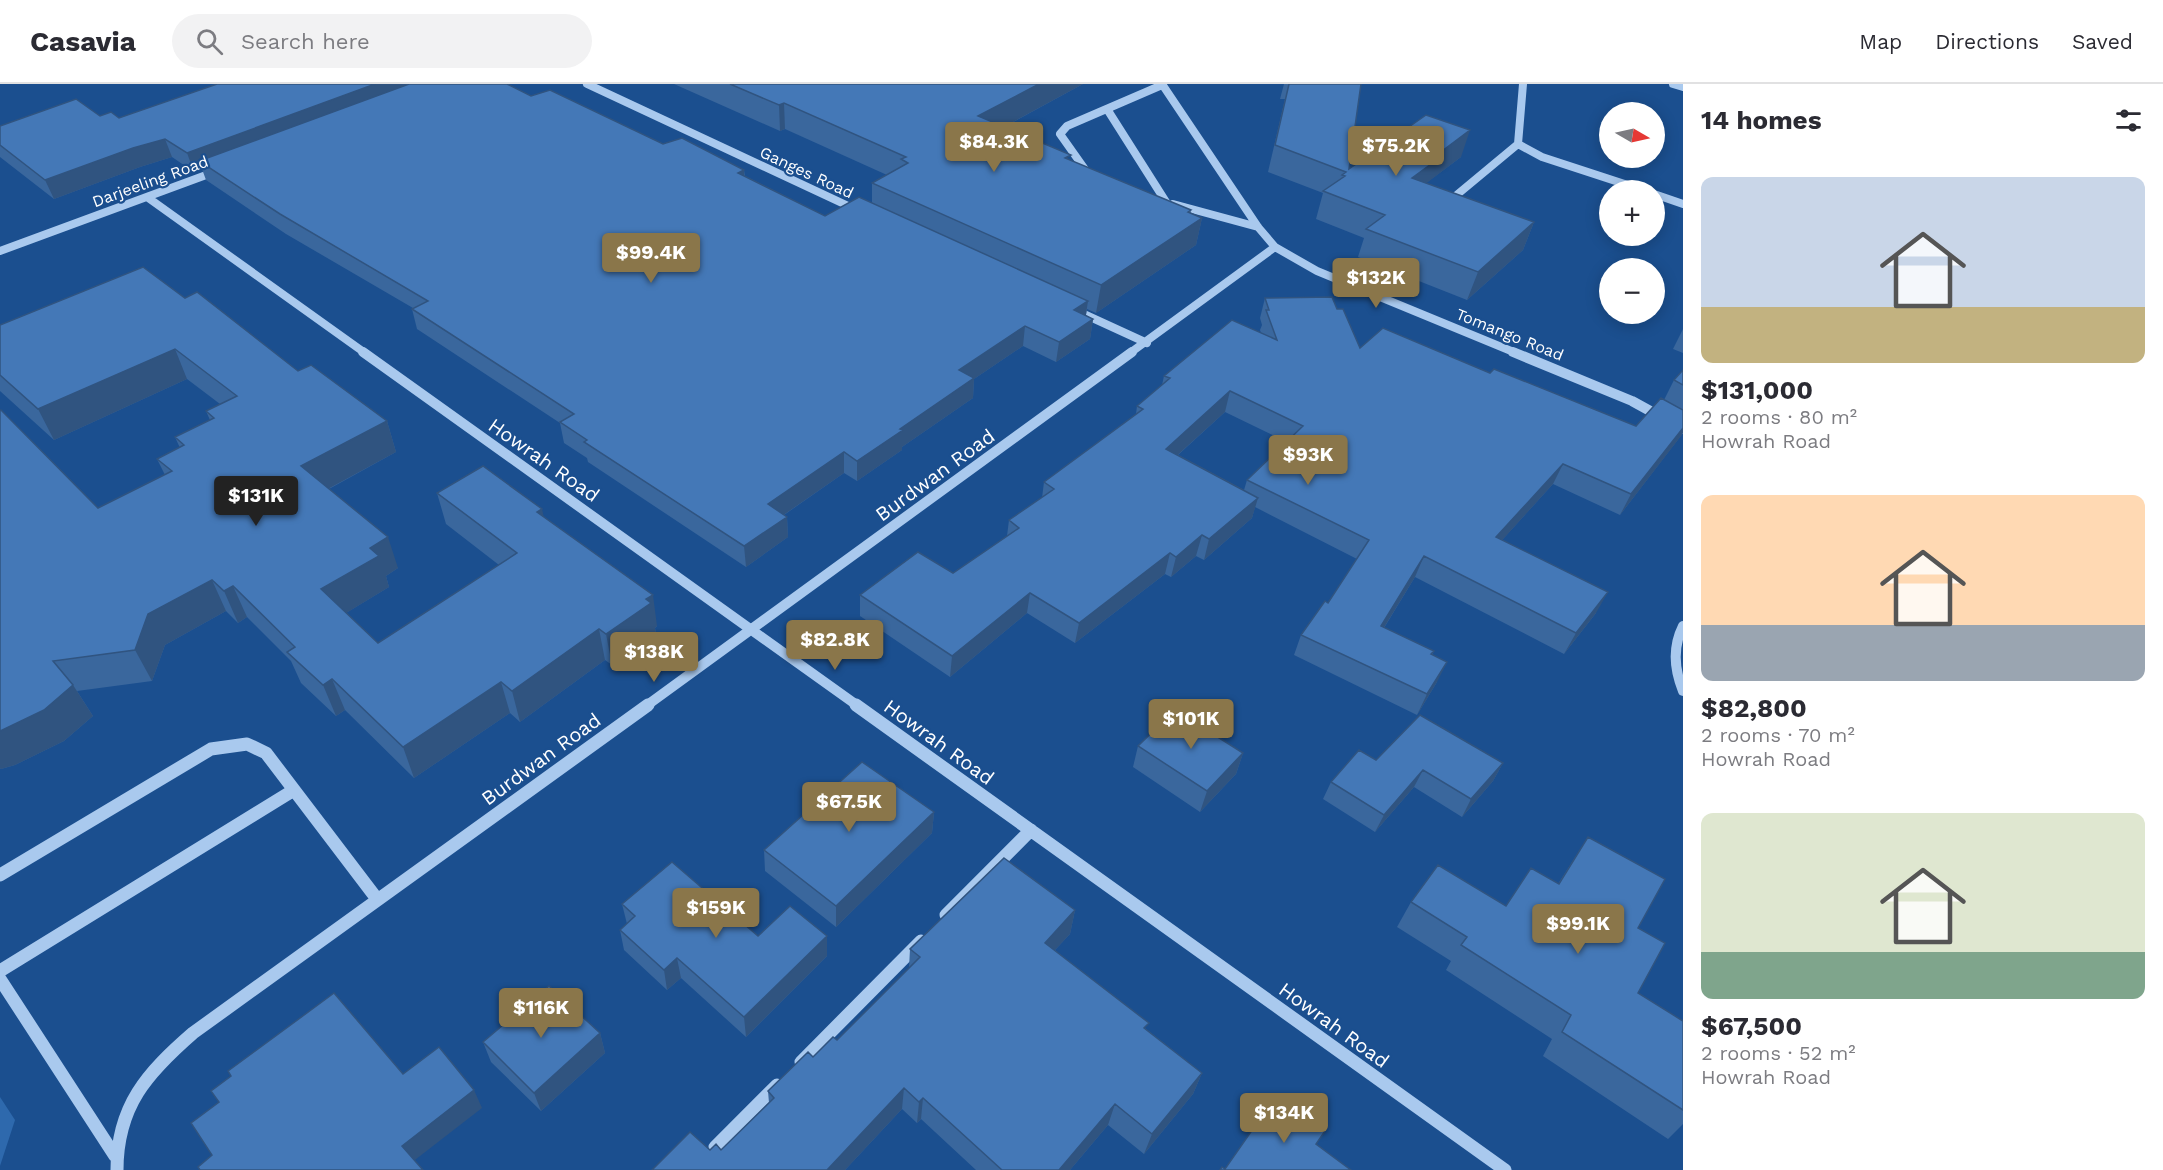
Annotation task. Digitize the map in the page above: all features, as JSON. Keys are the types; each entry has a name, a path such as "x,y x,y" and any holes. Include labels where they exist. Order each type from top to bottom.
{"street":[{"name":"Ganges Road","path":"587,84 872,217"},
{"path":"1518,144 1517,132 1523,84"},
{"path":"1673,84 1683,87"},
{"path":"1097,182 1090,176 1060,134 1067,126 1162,85"},
{"name":"Tomango Road","path":"1162,85 1258,227 1275,247 1317,271 1632,401 1683,429"},
{"path":"1107,109 1166,202"},
{"path":"1518,144 1542,157 1612,180"},
{"path":"1444,206 1518,144"},
{"name":"Darjeeling Road","path":"0,251 224,168"},
{"name":"Howrah Road","path":"147,197 1504,1170"},
{"path":"1665,198 1683,204"},
{"path":"1155,199 1258,227"},
{"name":"Burdwan Road","path":"116,1163 130,1102 159,1061 211,1018 753,630 1275,247"},
{"path":"1062,304 1147,343"},
{"path":"1683,626 1675,640 1676,667 1683,691"},
{"path":"0,874 211,749 229,744 260,747 377,899"},
{"path":"0,971 294,790"},
{"path":"716,1147 1031,830"},
{"path":"0,979 116,1163"}],"shaded area":[{"path":"0,1097 15,1120 0,1166"}],"building":[{"path":"217,84 375,84 187,153 165,139 133,148 45,180 0,145 0,126 76,99 100,116 111,112 119,118"},
{"path":"409,84 507,84 531,96 550,90 663,144 682,138 744,170 738,173 825,216 859,197 1088,301 1074,310 1093,319 1059,342 1025,326 959,370 974,378 900,429 903,430 857,461 844,452 768,504 787,517 744,546 584,442 587,440 560,422 574,414 412,309 428,301 280,214 199,161"},
{"path":"730,84 1039,84 978,116 1071,155 1065,158 1191,210 1188,212 1202,218 1101,285 872,183 908,163 901,159 906,157 784,103 779,105"},
{"path":"1289,84 1361,84 1349,169 1426,115 1470,130 1426,163 1431,164 1412,178 1534,222 1478,272 1366,229 1385,215 1323,191 1345,176 1342,175 1346,172 1275,145"},
{"path":"143,267 185,298 197,292 298,371 311,365 387,421 301,466 388,537 370,548 379,556 321,589 378,643 517,553 437,493 483,466 542,509 537,512 653,595 646,599 651,603 606,634 599,629 512,691 501,682 403,747 332,679 323,685 287,652 295,647 233,586 224,591 212,580 148,614 135,650 53,661 73,685 44,710 0,731 0,411 98,508 172,471 157,459 184,445 175,437 214,418 206,411 237,396 175,349 38,409 0,375 0,325"},
{"path":"1332,297 1337,309 1343,309 1360,348 1383,328 1490,373 1494,369 1636,426 1661,398 1683,410 1683,428 1631,494 1563,464 1496,537 1608,592 1576,633 1424,556 1381,626 1434,651 1431,654 1447,662 1427,694 1301,635 1325,601 1328,603 1369,540 1247,480 1303,426 1230,391 1166,449 1258,498 1209,539 1202,535 1176,557 1170,553 1079,623 1030,593 952,656 860,595 918,552 953,573 1019,528 1009,520 1054,489 1044,482 1143,409 1137,406 1170,378 1164,376 1232,320 1277,340 1266,310 1269,310 1265,298"},
{"path":"1683,370 1683,385 1674,380"},
{"path":"1175,710 1243,753 1207,791 1138,746"},
{"path":"1420,715 1503,763 1471,799 1423,770 1384,815 1331,782 1359,750 1376,760"},
{"path":"862,762 934,812 836,906 764,850"},
{"path":"1588,837 1665,879 1638,928 1665,943 1638,993 1683,1021 1683,1110 1562,1032 1571,1015 1461,945 1467,937 1411,902 1438,865 1506,906 1531,868 1559,884"},
{"path":"1004,858 1075,910 1045,943 1149,1023 1144,1028 1202,1073 1152,1134 1115,1104 1059,1170 1002,1170 923,1098 919,1102 904,1088 827,1170 652,1170 690,1132 710,1150 716,1144 721,1150 774,1098 768,1091 808,1052 813,1057 833,1037 837,1040 920,957 910,949"},
{"path":"672,862 758,936 790,906 827,936 744,1017 677,958 664,970 620,930 635,916 622,904"},
{"path":"549,986 600,1033 534,1093 483,1042"},
{"path":"334,993 403,1074 439,1047 474,1090 402,1146 423,1170 200,1170 198,1167 212,1155 191,1123 219,1102 211,1091 231,1076 228,1071"},
{"path":"1276,1096 1325,1131 1316,1144 1351,1170 1220,1170 1222,1167 1225,1169"}]}
